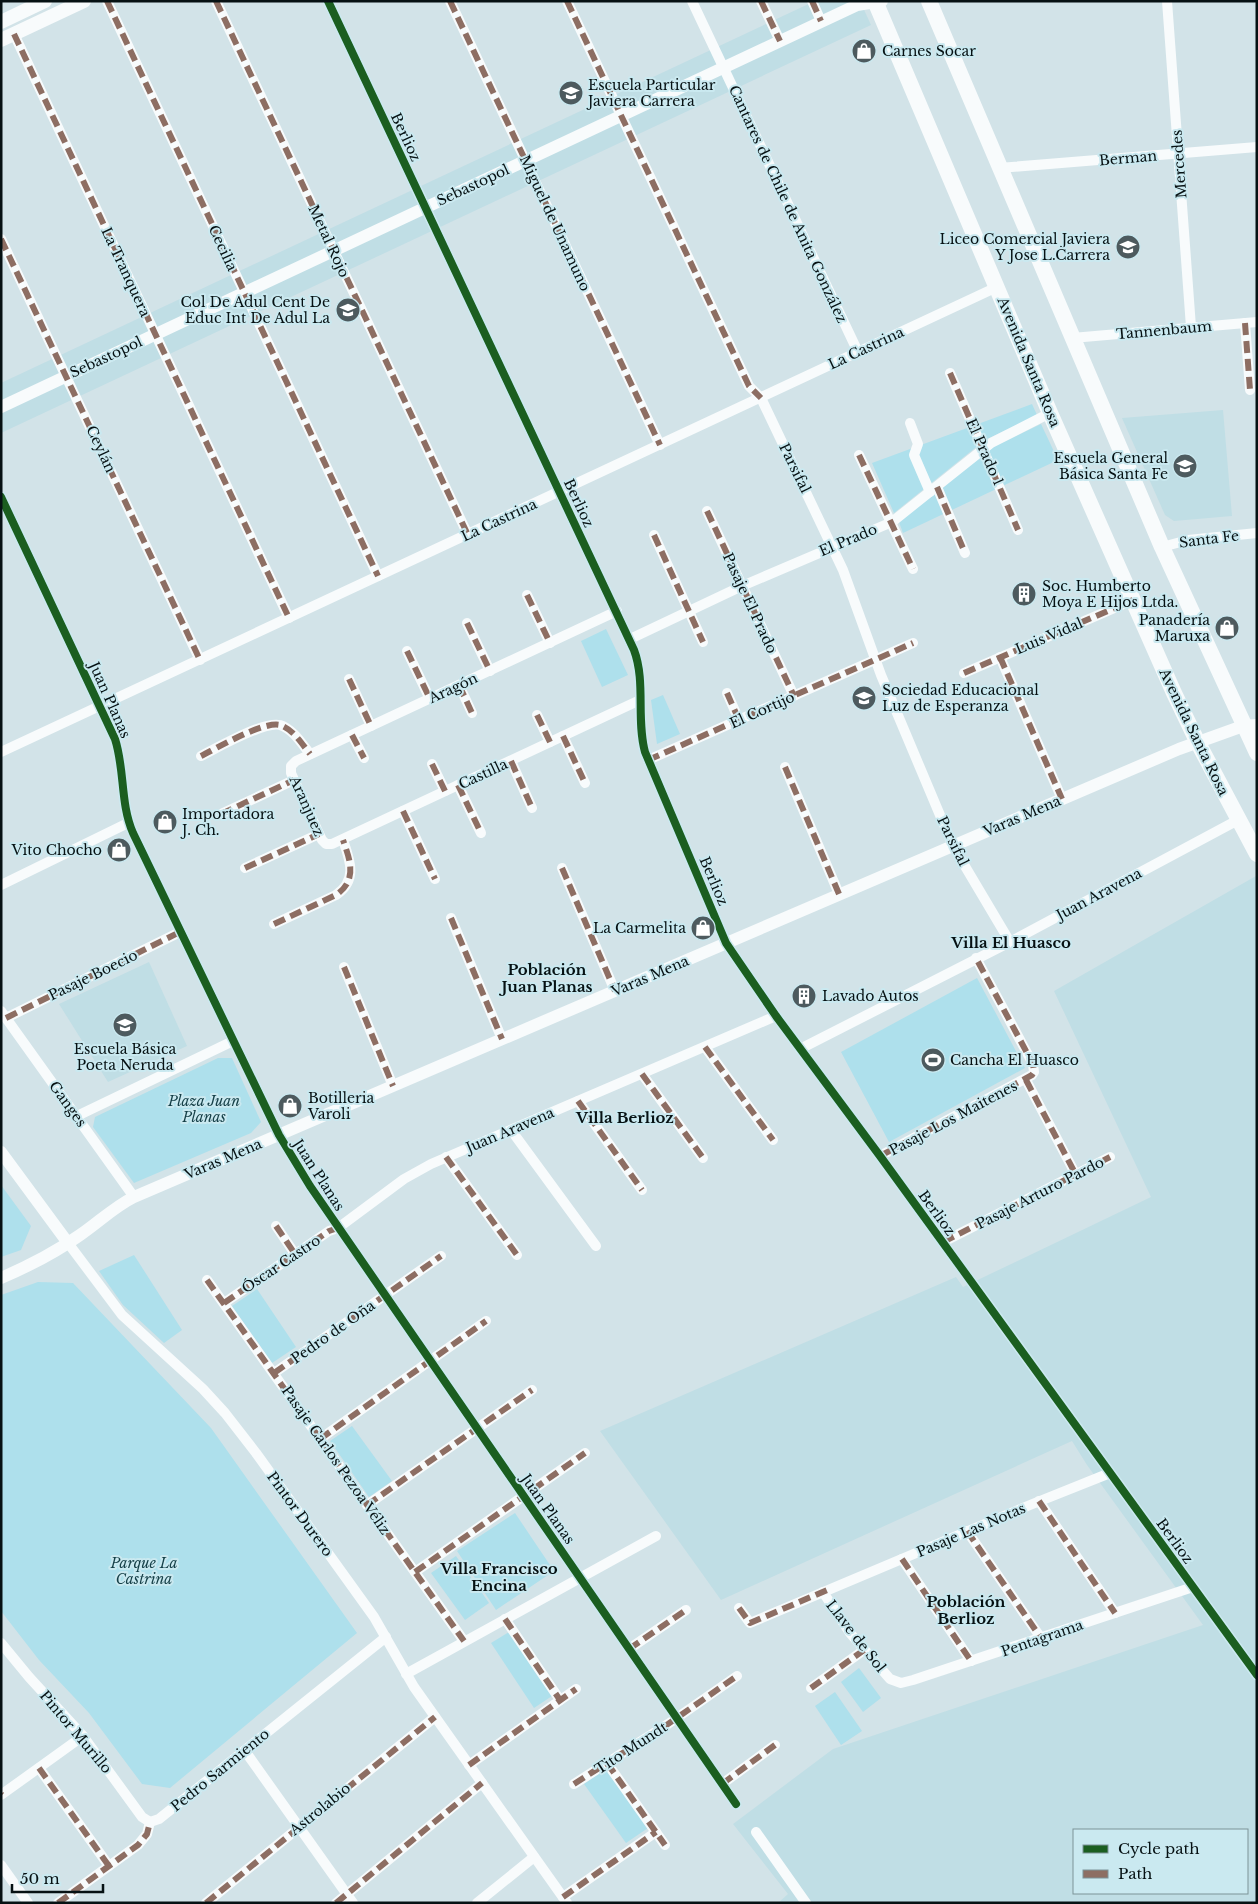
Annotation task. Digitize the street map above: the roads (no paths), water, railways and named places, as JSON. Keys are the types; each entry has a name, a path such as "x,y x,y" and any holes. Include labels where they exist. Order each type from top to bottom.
{"main road":[{"path":"1,22 45,1"},
{"path":"6,36 84,1"},
{"path":"929,1 1162,547 1250,726 1257,753"},
{"name":"Avenida Santa Rosa","path":"872,2 997,287 1050,414 1133,600 1197,741 1257,854"}],"street":[{"name":"Cecilia","path":"107,1 378,576"},
{"name":"Metal Rojo","path":"216,1 468,534"},
{"name":"Berlioz","path":"328,1 630,639 638,662 641,736 648,760 726,943 776,1016 943,1242 1257,1675"},
{"name":"Miguel de Unamuno","path":"450,1 660,445"},
{"name":"Parsifal","path":"566,1 749,386 761,398 832,546 854,595 875,660 891,701 953,846 1010,942"},
{"name":"Cantares de Chile de Anita González","path":"692,1 858,352"},
{"path":"761,1 780,41"},
{"path":"812,1 821,21"},
{"name":"Mercedes","path":"1167,1 1191,327"},
{"name":"Sebastopol","path":"1,407 821,21 872,2"},
{"name":"La Tranquera","path":"6,36 156,334 289,618"},
{"name":"Berman","path":"999,168 1257,147"},
{"name":"Ceylán","path":"1,239 200,660"},
{"name":"La Castrina","path":"1,752 997,287"},
{"name":"Tannenbaum","path":"1072,338 1257,322"},
{"path":"1245,323 1250,390"},
{"name":"El Prado 1","path":"950,374 1018,530"},
{"name":"El Prado","path":"630,639 742,586 892,522 983,448 1050,414"},
{"path":"910,423 918,444 914,455 965,553"},
{"path":"859,455 913,569"},
{"name":"Juan Planas","path":"1,497 117,746 128,822 279,1135 338,1228 736,1804"},
{"name":"Pasaje El Prado","path":"707,511 794,696"},
{"name":"Santa Fe","path":"1162,547 1188,540 1257,533"},
{"path":"654,535 703,642"},
{"path":"527,595 550,643"},
{"name":"Luis Vidal","path":"964,673 1133,600"},
{"name":"Aragón","path":"291,766 296,761 310,754 617,612"},
{"path":"467,623 490,671"},
{"name":"El Cortijo","path":"648,760 913,643"},
{"path":"407,651 430,699"},
{"path":"1000,657 1062,799"},
{"path":"349,679 371,726"},
{"path":"459,685 472,713"},
{"path":"727,693 739,720"},
{"name":"Castilla","path":"326,844 343,840 640,700"},
{"path":"537,715 550,742"},
{"path":"201,756 259,728 274,724 291,731 310,754"},
{"name":"Varas Mena","path":"1,1278 40,1260 68,1243 116,1207 134,1197 1197,741 1250,726"},
{"path":"352,735 364,758"},
{"path":"563,736 585,782"},
{"path":"511,761 532,808"},
{"path":"432,764 445,792"},
{"name":"Aranjuez","path":"291,766 294,780 319,834 326,844"},
{"path":"785,767 839,894"},
{"path":"221,814 294,780"},
{"path":"458,785 481,833"},
{"path":"403,811 435,879"},
{"name":"Juan Aravena","path":"800,1049 1010,942 1238,820"},
{"path":"1,885 128,822"},
{"path":"245,868 319,834"},
{"path":"274,924 336,894 344,888 350,879 352,867 343,840"},
{"path":"562,868 615,991"},
{"path":"451,918 502,1039"},
{"name":"Pasaje Boecio","path":"4,1014 180,932"},
{"path":"976,958 1034,1064 1032,1075 1026,1080 1076,1175"},
{"path":"344,967 393,1086"},
{"name":"Ganges","path":"4,1014 134,1197"},
{"name":"Juan Aravena","path":"338,1228 412,1174 446,1157 776,1016"},
{"path":"77,1116 233,1041"},
{"path":"705,1047 773,1140"},
{"path":"642,1074 703,1158"},
{"name":"Pasaje Los Maitenes","path":"880,1156 1026,1080"},
{"path":"578,1101 642,1190"},
{"path":"511,1130 596,1246"},
{"name":"Pintor Durero","path":"1,1152 122,1315 192,1378 225,1413 292,1503 386,1637 406,1674 435,1717 565,1900"},
{"path":"446,1157 517,1255"},
{"name":"Pasaje Arturo Pardo","path":"943,1242 1110,1158"},
{"path":"276,1226 295,1254"},
{"name":"Óscar Castro","path":"224,1303 329,1231 338,1228"},
{"name":"Pedro de Oña","path":"274,1373 440,1256"},
{"name":"Pasaje Carlos Pezoa Véliz","path":"207,1280 464,1641"},
{"path":"320,1439 486,1321"},
{"path":"367,1505 532,1390"},
{"path":"415,1572 585,1454"},
{"name":"Pasaje Las Notas","path":"739,1608 750,1623 1110,1473"},
{"path":"1039,1501 1115,1613"},
{"path":"967,1531 1042,1638"},
{"path":"406,1674 656,1536"},
{"path":"902,1559 971,1662"},
{"name":"Pentagrama","path":"890,1679 901,1683 913,1680 1193,1587"},
{"name":"Llave de Sol","path":"828,1590 864,1650 890,1679"},
{"path":"629,1649 686,1610"},
{"path":"505,1619 560,1700"},
{"name":"Pedro Sarmiento","path":"150,1822 159,1819 386,1637"},
{"name":"Pintor Murillo","path":"1,1643 83,1736 142,1818 150,1822"},
{"path":"811,1688 864,1650"},
{"name":"Tito Mundt","path":"574,1784 737,1676"},
{"path":"469,1765 576,1689"},
{"name":"Astrolabio","path":"206,1903 435,1717"},
{"path":"1,1795 83,1736"},
{"path":"722,1784 775,1745"},
{"path":"245,1750 353,1903"},
{"path":"607,1763 665,1845"},
{"path":"39,1768 109,1866"},
{"path":"336,1903 482,1783"},
{"path":"58,1903 142,1841 147,1834 150,1822"},
{"path":"565,1900 573,1890 656,1832"},
{"path":"756,1832 806,1903"},
{"path":"478,1903 534,1856"},
{"path":"1,1866 28,1903"}],"place":[{"name":"Carnes Socar","path":"864,51"},
{"name":"Escuela Particular Javiera Carrera","path":"571,93"},
{"name":"Liceo Comercial Javiera Y Jose L.Carrera","path":"1128,247"},
{"name":"Col De Adul Cent De Educ Int De Adul La","path":"348,310"},
{"name":"Escuela General Básica Santa Fe","path":"1185,466"},
{"name":"Soc. Humberto Moya E Hijos Ltda.","path":"1024,594"},
{"name":"Panadería Maruxa","path":"1227,628"},
{"name":"Sociedad Educacional Luz de Esperanza","path":"864,698"},
{"name":"Importadora J. Ch.","path":"165,822"},
{"name":"Vito Chocho","path":"119,850"},
{"name":"La Carmelita","path":"703,928"},
{"name":"Lavado Autos","path":"804,996"},
{"name":"Escuela Básica Poeta Neruda","path":"125,1025"},
{"name":"Cancha El Huasco","path":"933,1060"},
{"name":"Botilleria Varoli","path":"290,1106"}],"district":[{"name":"Villa El Huasco","path":"1011,942"},
{"name":"Población Juan Planas","path":"547,978"},
{"name":"Villa Berlioz","path":"625,1117"},
{"name":"Villa Francisco Encina","path":"499,1576"},
{"name":"Población Berlioz","path":"966,1610"}],"park label":[{"name":"Plaza Juan Planas","path":"204,1110"},
{"name":"Parque La Castrina","path":"144,1572"}]}
